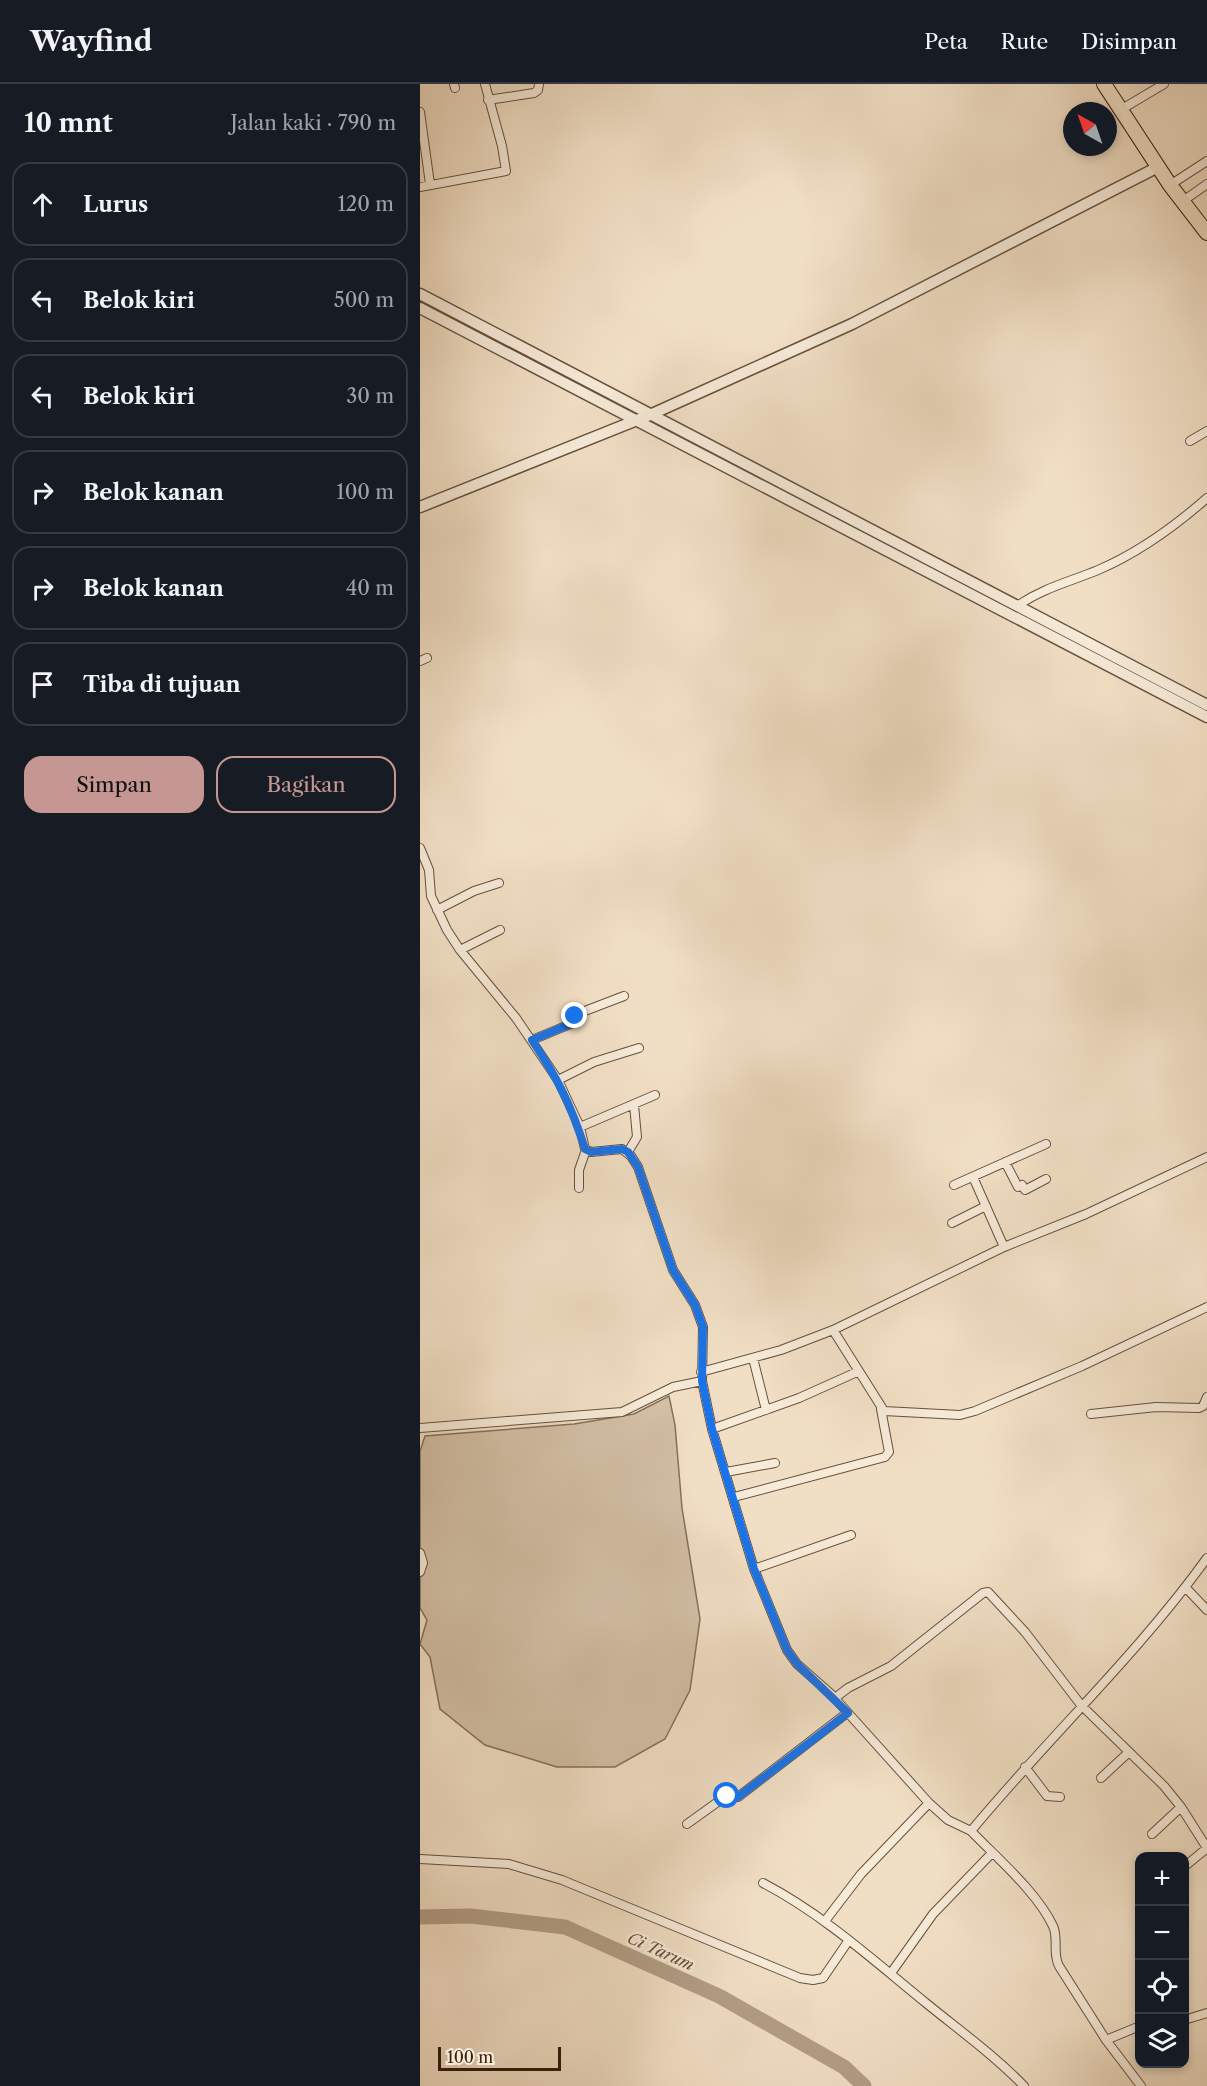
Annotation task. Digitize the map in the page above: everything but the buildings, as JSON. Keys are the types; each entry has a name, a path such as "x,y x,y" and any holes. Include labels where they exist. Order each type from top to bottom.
{"main road":[{"path":"1104,84 1170,185 1207,233"}],"street":[{"path":"420,186 506,171 502,146 485,84"},
{"path":"488,100 534,93 538,90 539,84"},
{"path":"1122,109 1164,84"},
{"path":"420,113 430,184"},
{"path":"1170,185 1207,161"},
{"path":"420,507 636,418 652,414 852,324 1158,167"},
{"path":"1183,201 1207,184"},
{"path":"420,294 1207,705"},
{"path":"420,308 636,418 1207,717"},
{"path":"1190,441 1207,431"},
{"path":"1017,606 1040,591 1097,570 1127,554 1167,531 1207,498"},
{"path":"420,848 429,868 429,890 437,910 460,950 532,1040 558,1080 580,1127 586,1150 579,1170 579,1188"},
{"path":"437,910 474,891 499,883"},
{"path":"460,950 500,930"},
{"path":"532,1040 573,1023 577,1014 624,996"},
{"path":"558,1080 594,1062 639,1048"},
{"path":"580,1127 655,1095"},
{"path":"628,1152 637,1137 634,1105"},
{"path":"954,1185 1046,1144"},
{"path":"586,1150 594,1152 619,1148 628,1152 641,1175 673,1270 695,1305 704,1336 701,1376 712,1429 754,1569 787,1650 797,1664 834,1698 929,1803 948,1820 971,1831 1051,1922 1056,1933 1056,1962 1106,2040 1141,2086"},
{"path":"420,1428 622,1412 701,1376 832,1330 1004,1246 1086,1214 1207,1157"},
{"path":"1005,1162 1018,1187 1022,1185 1025,1190 1046,1179"},
{"path":"973,1177 1004,1246"},
{"path":"952,1223 986,1206"},
{"path":"881,1409 892,1413 960,1414 975,1411 1082,1366 1207,1307"},
{"path":"734,1497 885,1457 889,1452 881,1409 832,1330"},
{"path":"753,1358 766,1410"},
{"path":"712,1429 766,1410 856,1372"},
{"path":"1091,1414 1156,1407 1198,1408 1203,1406 1207,1397"},
{"path":"726,1473 775,1463"},
{"path":"754,1569 851,1536"},
{"path":"420,1553 423,1563 420,1572"},
{"path":"971,1831 1024,1767 1147,1635 1207,1558"},
{"path":"1186,1587 1207,1610"},
{"path":"834,1698 848,1688 891,1666 986,1592 1025,1632 1080,1706 1129,1752 1181,1807 1207,1848 1189,1864"},
{"path":"687,1824 727,1796 738,1797 848,1713"},
{"path":"1101,1778 1129,1752"},
{"path":"1024,1767 1034,1774 1047,1796 1060,1797"},
{"path":"825,1921 861,1874 929,1803"},
{"path":"1152,1833 1181,1807"},
{"path":"891,1973 933,1914 992,1853"},
{"path":"420,1859 509,1864 552,1876 800,1978 813,1980 823,1978 849,1940"},
{"path":"764,1883 825,1921 891,1973 1024,2086"},
{"path":"1189,2019 1207,2013"},
{"path":"1106,2040 1135,2028"}],"shaded area":[{"path":"669,1396 675,1425 682,1508 700,1619 690,1690 665,1739 615,1767 557,1767 485,1745 440,1709 430,1657 420,1644 427,1620 420,1608 420,1451 425,1436 574,1424 634,1414"}],"waterway":[{"name":"Ci Tarum","path":"420,1917 471,1916 565,1927 719,1996 844,2067 864,2086"}],"route":[{"path":"575,1016 573,1023 532,1040 562,1086 580,1127 585,1149 591,1152 622,1149 628,1152 638,1167 673,1270 695,1305 703,1327 701,1372 712,1429 754,1569 787,1650 797,1664 848,1713 773,1767 738,1797 727,1796"}]}
